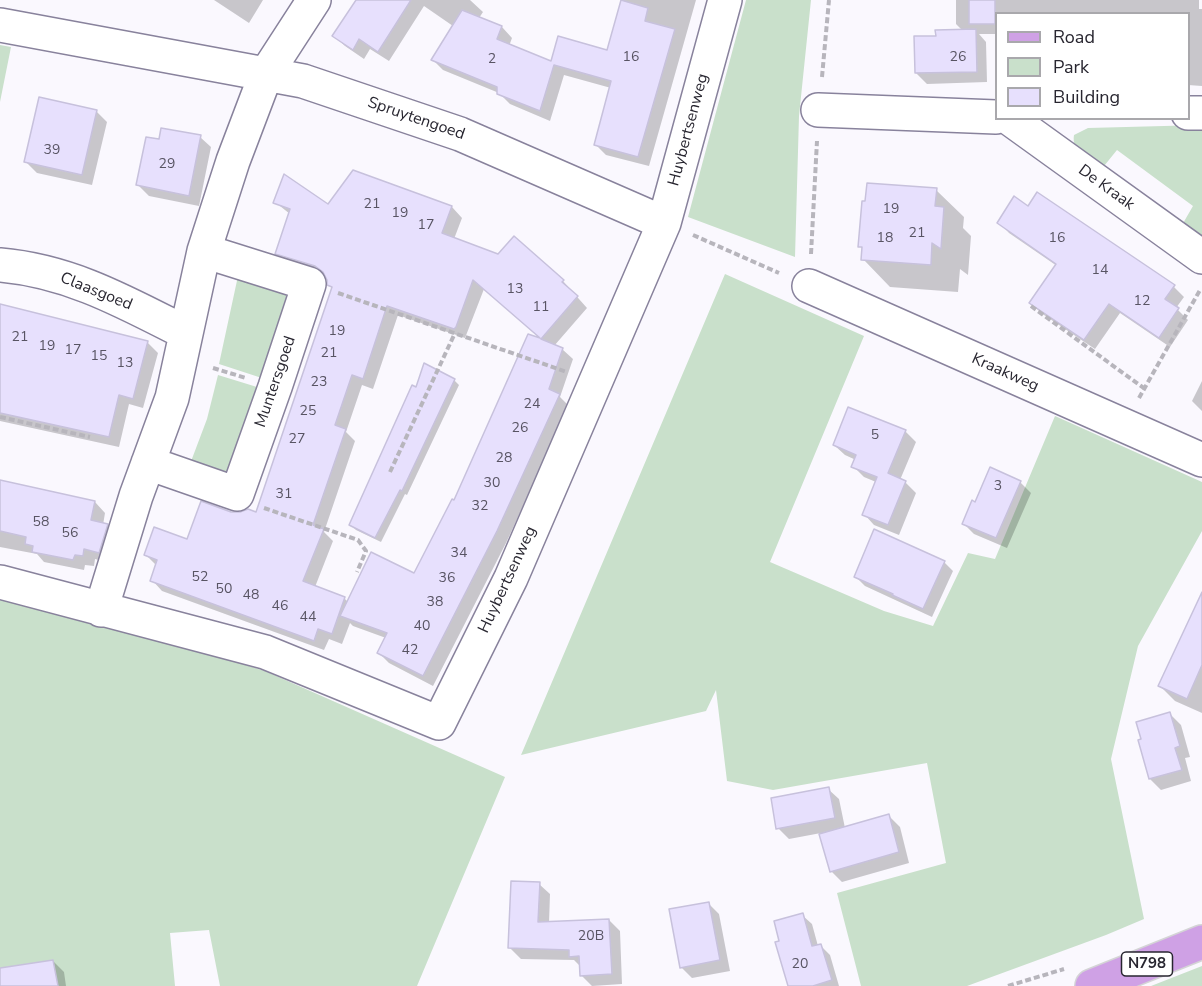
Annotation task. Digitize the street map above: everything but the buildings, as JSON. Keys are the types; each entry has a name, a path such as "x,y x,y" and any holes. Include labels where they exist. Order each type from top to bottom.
{"main road":[{"name":"N798","path":"1092,986 1202,942"}],"street":[{"path":"101,610 136,496 172,398 204,251 233,161 266,74 314,0"},
{"name":"Huybertsenweg","path":"0,582 265,652 440,723 512,578 664,223 725,0"},
{"name":"Spruytengoed","path":"0,25 303,81 460,134 664,223"},
{"path":"818,110 995,117"},
{"name":"De Kraak","path":"1012,120 1202,257"},
{"path":"204,251 309,284"},
{"name":"Claasgoed","path":"0,265 47,273 106,292 184,345"},
{"name":"Muntersgoed","path":"237,494 309,284"},
{"name":"Kraakweg","path":"809,286 1202,460"},
{"path":"148,463 237,494"}],"path":[{"path":"664,223 809,286"},
{"path":"309,284 596,382"},
{"path":"1122,426 1202,286"},
{"path":"1031,306 1145,389"},
{"path":"390,472 455,333"},
{"path":"184,345 275,387"},
{"path":"0,417 90,437"},
{"path":"237,494 252,504 358,540 366,551 357,572"}],"green space":[{"path":"746,0 811,0 799,116 795,257 688,217"},
{"path":"0,45 11,47 0,102"},
{"path":"1202,125 1202,237 1182,225 1193,206 1117,150 1100,171 1082,156 1075,147 1074,141 1074,135 1088,128"},
{"path":"725,274 864,336 770,562 884,611 933,626 968,553 995,559 1055,416 1202,482 1202,531 1138,646 1111,759 1144,919 967,986 861,986 837,893 946,863 927,763 773,790 727,781 716,690 706,711 521,755"},
{"path":"238,276 301,295 274,382 219,364"},
{"path":"218,375 270,391 239,483 190,464 207,419"},
{"path":"0,598 114,624 265,671 505,777 417,986 220,986 209,930 170,933 175,986 0,986"},
{"path":"1202,966 1202,986 1151,986"}]}
